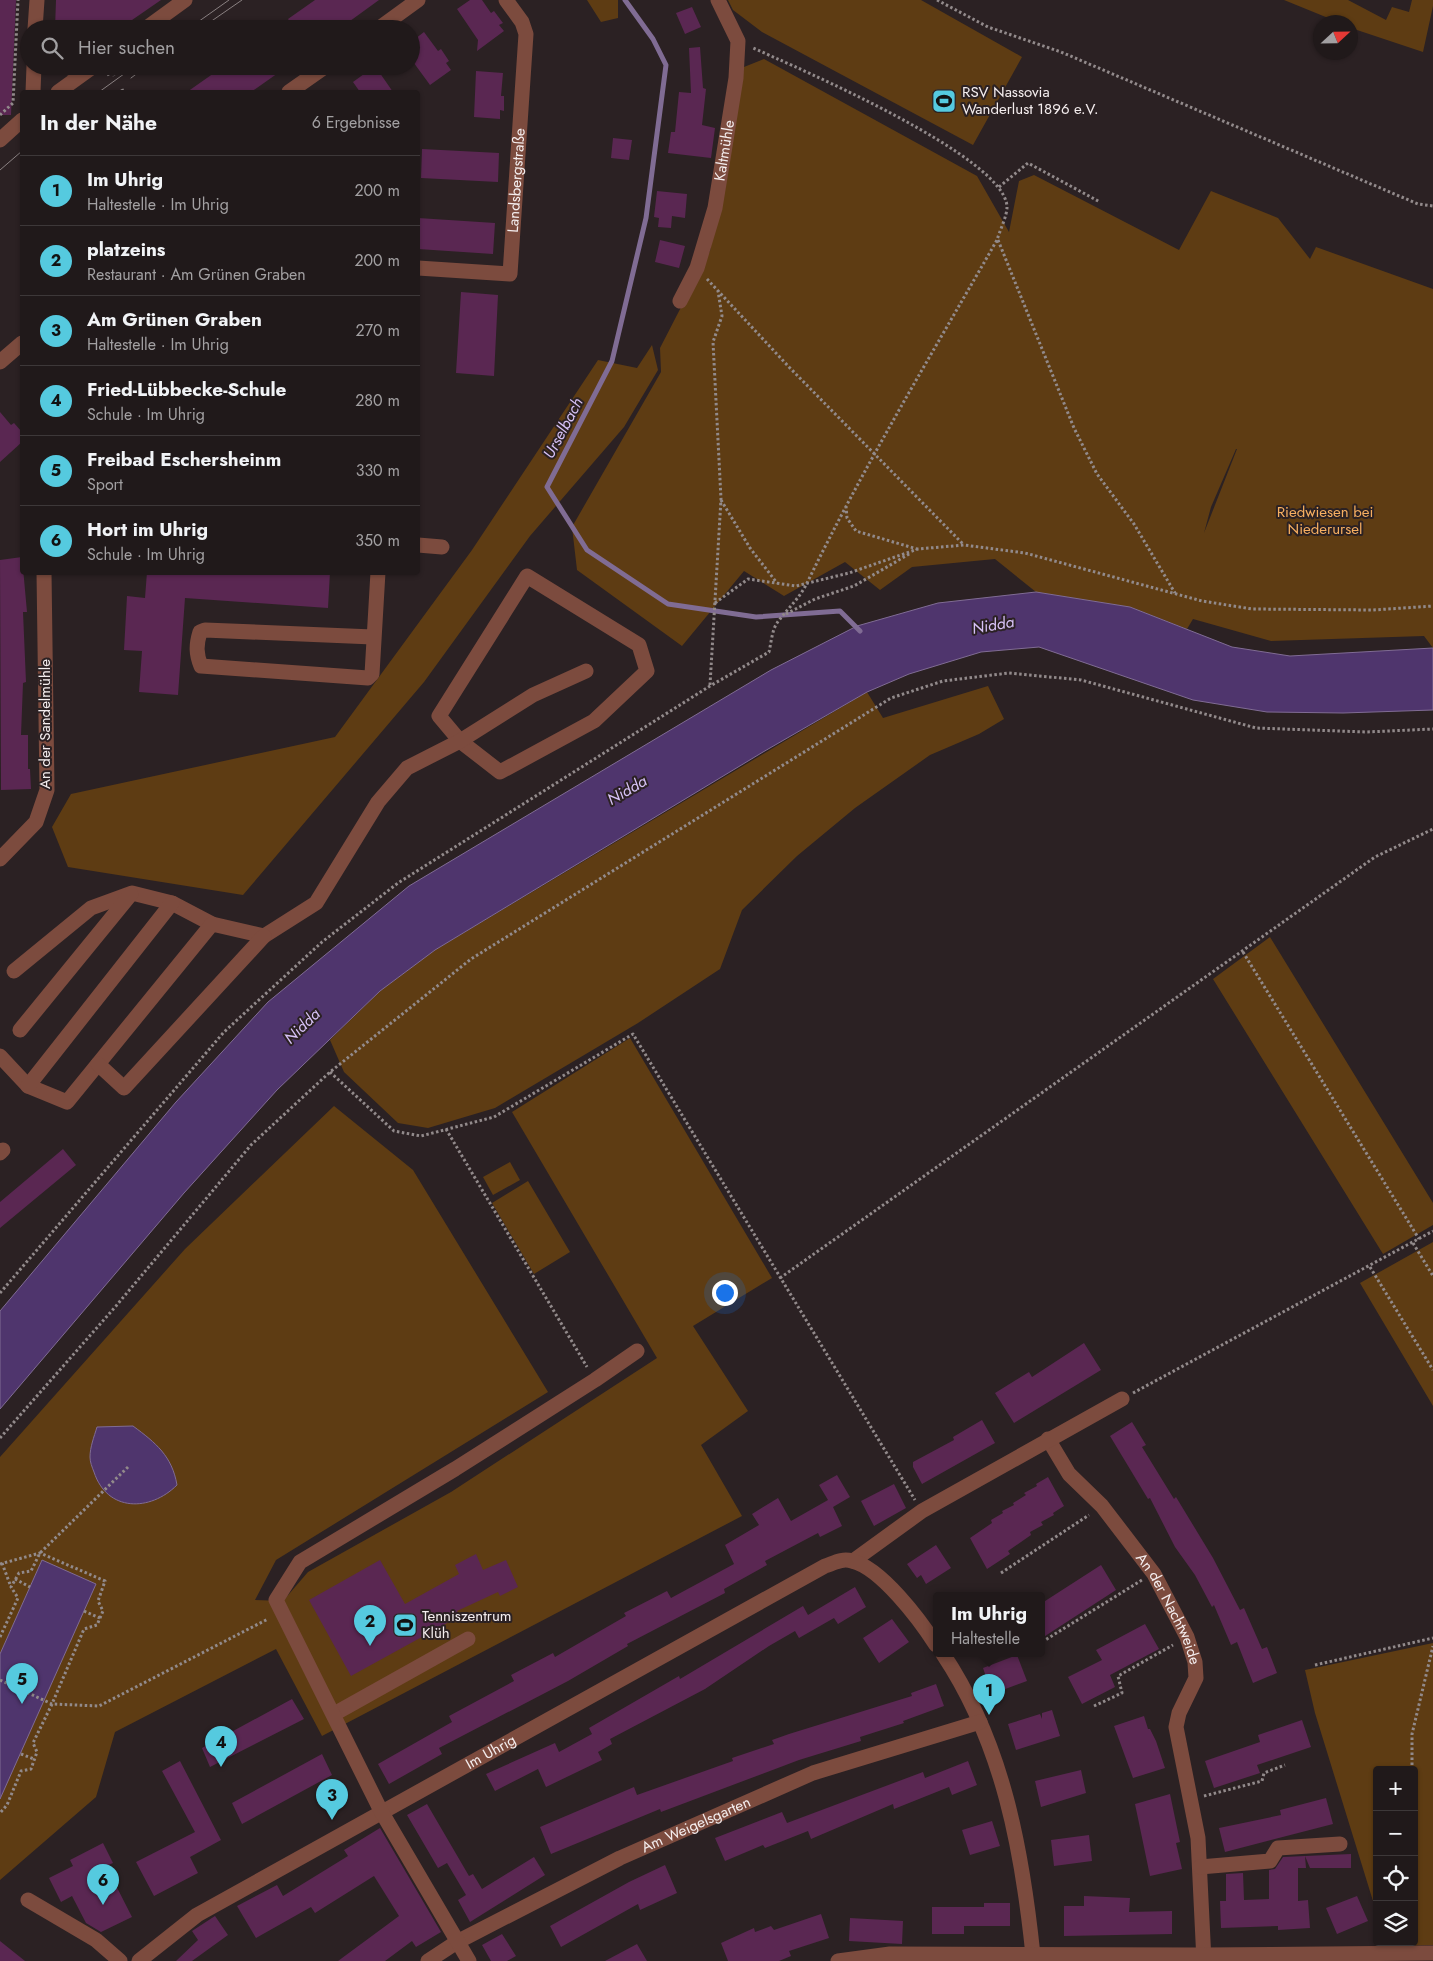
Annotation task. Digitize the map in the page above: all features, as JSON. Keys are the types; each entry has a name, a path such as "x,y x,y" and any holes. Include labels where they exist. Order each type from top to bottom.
{"street":[{"path":"36,20 37,0"},
{"path":"157,20 184,0"},
{"path":"390,20 418,0"},
{"name":"Landsbergstraße","path":"420,268 510,274 526,34 522,22 506,0"},
{"name":"Kaltmühle","path":"680,301 697,268 715,208 736,78 738,41 718,0"},
{"path":"33,90 34,75"},
{"path":"61,90 81,75"},
{"path":"292,90 313,75"},
{"path":"0,140 20,127"},
{"path":"0,362 20,345"},
{"path":"420,545 442,547"},
{"name":"An der Sandelmühle","path":"0,858 36,822 47,790 44,575"},
{"path":"373,637 205,630 200,632 196,643 197,656 201,666 368,678 372,674 378,575"},
{"path":"527,576 639,645 647,671 594,721 508,768 500,772 460,741 439,716 527,576"},
{"path":"98,1064 124,1088 264,936 316,903 378,802 407,768 460,741 533,695 586,671"},
{"path":"14,971 91,908 132,893 172,903 212,924 264,936"},
{"path":"20,1030 132,893"},
{"path":"28,1086 172,903"},
{"path":"0,1056 28,1086 67,1102 212,924"},
{"path":"469,1961 381,1811 276,1600 300,1562 455,1469 637,1351"},
{"name":"Im Uhrig","path":"139,1961 197,1915 381,1811 825,1566 842,1560 853,1561 922,1511 1122,1399"},
{"name":"An der Nachtweide","path":"1048,1439 1069,1474 1102,1506 1154,1574 1187,1637 1195,1662 1196,1678 1178,1713 1176,1727 1198,1838 1203,1958"},
{"path":"853,1561 871,1572 893,1590 910,1608 933,1641"},
{"path":"334,1714 468,1639"},
{"path":"945,1657 980,1722 995,1761 1014,1824 1027,1898 1033,1955"},
{"name":"Am Weigelsgarten","path":"428,1961 457,1942 620,1858 813,1773 980,1722"},
{"path":"1200,1867 1270,1861 1278,1848 1340,1844"},
{"path":"28,1900 96,1940 120,1961"},
{"path":"838,1961 890,1954 1203,1958 1433,1953"}],"path":[{"path":"0,115 13,103 18,0"},
{"path":"937,0 988,27 1061,52 1418,204 1433,206"},
{"path":"0,1294 224,1032 322,942 398,883 710,686 770,652 776,624 786,614 808,583 824,544 873,455 997,240 1007,207 999,187 963,155 857,96 738,41"},
{"path":"999,187 1028,163 1100,202"},
{"path":"997,240 1074,428 1097,474 1134,524 1175,593"},
{"path":"710,686 721,499 713,342 722,316 718,291 873,455 964,544"},
{"path":"721,499 750,548 777,584"},
{"path":"846,505 847,518 856,531 918,549"},
{"path":"715,603 748,580 796,586 849,573 918,549 964,544 1025,553 1202,601 1252,609 1372,610 1433,606"},
{"path":"786,614 815,599 854,586 918,549"},
{"path":"0,1438 116,1306 251,1145 330,1072 470,959 891,698 943,681 1008,673 1081,680 1256,728 1366,732 1433,729"},
{"path":"780,1278 1375,857 1433,829"},
{"path":"1243,952 1419,1239"},
{"path":"330,1072 394,1131 421,1136 494,1117 633,1034 922,1511"},
{"path":"446,1130 595,1380"},
{"path":"1122,1399 1370,1267 1433,1231"},
{"path":"1413,1243 1433,1276"},
{"path":"1370,1267 1433,1370"},
{"path":"11,1587 19,1573 31,1571 40,1553 129,1466"},
{"path":"1001,1573 1102,1506"},
{"path":"0,1637 18,1598 1,1564 40,1553 105,1582 98,1600 103,1611 97,1625 84,1629 33,1743 37,1752 31,1769 21,1771 7,1805 0,1813"},
{"path":"1045,1640 1154,1574"},
{"path":"16,1579 30,1587"},
{"path":"84,1611 100,1618"},
{"path":"0,1680 52,1704 99,1706 282,1612"},
{"path":"1094,1706 1122,1693 1118,1676 1187,1637"},
{"path":"1315,1664 1433,1638"},
{"path":"1412,1766 1412,1734 1433,1646"},
{"path":"21,1754 34,1759"},
{"path":"1191,1799 1262,1781 1264,1773 1285,1764"}],"green space":[{"path":"587,0 618,0 618,18 601,22"},
{"name":"RSV Nassovia Wanderlust 1896 e.V.","path":"728,0 921,0 1022,57 973,145 762,32 733,10"},
{"path":"1284,0 1348,0 1386,20 1392,7 1409,12 1412,0 1433,0 1423,52 1358,30 1358,15 1321,15"},
{"name":"Riedwiesen bei Niederursel","path":"764,59 977,176 1009,232 1019,181 1034,175 1179,250 1211,191 1278,218 1310,259 1316,247 1433,289 1433,648 1424,636 1271,641 1193,619 1187,629 1130,607 1036,592 995,559 912,567 880,590 845,562 784,596 744,571 682,646 577,570 572,527 661,372 660,348 710,251 744,67","holes":["1237,449 1204,533 1211,507"]},
{"path":"652,345 658,370 624,427 530,536 424,682 243,895 68,867 52,827 71,794 335,737 472,550 598,360 637,368"},
{"path":"988,686 1004,719 979,734 930,755 855,808 797,856 742,910 720,969 638,1023 495,1108 428,1128 398,1123 344,1072 330,1040 380,991 435,950 867,692 883,718"},
{"path":"1270,937 1433,1203 1433,1225 1383,1254 1213,979"},
{"path":"630,1038 772,1278 693,1326 748,1411 701,1445 742,1516 322,1736 276,1649 115,1732 96,1797 0,1880 0,1799 42,1560 0,1654 0,1457 185,1249 334,1106 413,1170 548,1392 276,1560 255,1600 283,1601 308,1572 451,1492 657,1358 512,1112"},
{"path":"510,1162 520,1180 493,1195 483,1177"},
{"path":"528,1181 570,1252 534,1274 492,1203"},
{"path":"1433,1242 1433,1406 1360,1283"},
{"path":"1433,1643 1433,1945 1418,1945 1418,1766 1373,1766 1373,1901 1315,1713 1305,1670"}],"water":[{"name":"Nidda","path":"1036,592 1130,607 1232,647 1290,656 1433,648 1433,710 1343,713 1267,712 1193,700 1039,647 981,652 909,674 867,692 763,752 435,950 380,991 277,1090 184,1193 0,1409 0,1311 176,1102 268,1002 409,886 771,670 857,626 938,603"},
{"path":"133,1426 162,1451 175,1475 177,1485 166,1494 154,1500 130,1504 119,1501 109,1495 100,1485 90,1459 90,1453 97,1427"},
{"path":"42,1560 96,1584 0,1799 0,1654"}],"building":[{"path":"0,0 16,0 11,115 0,115"},
{"path":"56,0 161,0 132,20 55,20"},
{"path":"315,0 379,0 351,20 288,19"},
{"path":"470,0 482,0 491,13 494,11 503,23 499,25 504,31 477,51 478,40 457,9"},
{"path":"692,7 701,27 685,34 676,13"},
{"path":"424,32 438,51 441,49 449,61 446,63 451,70 430,85 420,71 420,35"},
{"path":"700,47 703,88 706,89 702,125 715,128 711,158 668,153 671,132 675,132 679,92 691,93 689,48"},
{"path":"476,71 503,73 501,96 504,96 504,111 500,110 500,119 474,117"},
{"path":"211,75 275,75 254,90 190,90"},
{"path":"363,75 381,75 392,90 359,90 353,82"},
{"path":"613,138 632,140 629,160 611,158"},
{"path":"422,149 499,153 498,182 421,178"},
{"path":"657,191 687,194 685,218 672,216 671,228 658,227 659,218 654,217"},
{"path":"420,218 495,223 493,254 420,249"},
{"path":"660,240 685,246 679,268 655,262"},
{"path":"461,292 498,295 494,376 456,373"},
{"path":"0,412 11,425 14,423 20,430 20,444 0,462"},
{"path":"20,557 20,575 24,575 27,612 23,612 26,682 23,683 21,735 28,735 28,769 30,769 31,789 1,790 0,560"},
{"path":"147,575 330,575 328,608 185,598 178,695 139,692 142,651 124,650 127,596 145,598"},
{"path":"63,1149 76,1165 0,1228 0,1202"},
{"path":"1084,1343 1101,1370 1014,1423 995,1393 1029,1372 1032,1377"},
{"path":"982,1420 995,1443 922,1484 913,1467 913,1462 954,1440 953,1437"},
{"path":"1132,1422 1146,1445 1142,1447 1174,1499 1176,1497 1213,1558 1240,1610 1244,1608 1262,1649 1267,1647 1277,1673 1253,1683 1237,1642 1231,1645 1214,1605 1212,1607 1195,1575 1175,1547 1150,1498 1148,1499 1110,1436"},
{"path":"837,1475 850,1497 833,1507 842,1526 820,1537 818,1533 765,1561 767,1565 724,1589 725,1593 627,1644 628,1646 568,1681 439,1748 442,1754 389,1784 378,1764 452,1722 449,1716 514,1681 511,1675 553,1653 555,1657 626,1616 624,1613 667,1591 671,1598 734,1564 725,1545 759,1525 752,1514 778,1498 791,1521 828,1500 819,1485"},
{"path":"1048,1477 1064,1506 1053,1513 1054,1515 1041,1522 1043,1525 1030,1532 1031,1535 1008,1551 1010,1554 987,1569 970,1538 992,1523 991,1520 1003,1513 1002,1511 1014,1505 1013,1503 1026,1495 1024,1493"},
{"path":"894,1484 906,1508 874,1526 861,1501"},
{"path":"936,1545 951,1568 926,1584 921,1575 917,1578 907,1564"},
{"path":"476,1554 483,1570 506,1560 518,1587 500,1596 498,1592 457,1611 460,1616 351,1676 309,1600 380,1560 405,1604 459,1574 455,1565"},
{"path":"1101,1565 1116,1590 1045,1636 1045,1601"},
{"path":"855,1587 866,1607 838,1624 834,1618 799,1638 795,1631 769,1646 705,1689 610,1739 612,1744 598,1752 602,1760 546,1787 538,1769 495,1791 486,1774 555,1743 559,1752 592,1734 589,1728 679,1676 680,1679 803,1606 808,1615"},
{"path":"892,1619 909,1642 879,1663 863,1638"},
{"path":"1145,1624 1159,1649 1110,1675 1115,1687 1082,1704 1068,1677 1102,1660 1096,1650"},
{"path":"1012,1657 1018,1657 1027,1681 992,1694 983,1668"},
{"path":"936,1684 944,1706 903,1721 904,1723 860,1737 861,1741 799,1760 661,1812 660,1809 551,1854 540,1827 634,1787 637,1795 733,1761 732,1758 774,1744 772,1740 912,1696 911,1693"},
{"path":"292,1699 304,1719 210,1767 202,1748"},
{"path":"1052,1710 1060,1736 1016,1750 1008,1724 1040,1714 1042,1719 1042,1713"},
{"path":"1144,1716 1148,1729 1150,1729 1156,1741 1165,1768 1133,1778 1114,1726"},
{"path":"1302,1720 1311,1747 1257,1765 1260,1773 1214,1788 1205,1761 1260,1742 1258,1735"},
{"path":"322,1754 332,1775 242,1824 232,1803"},
{"path":"180,1761 221,1840 190,1857 198,1873 154,1896 136,1862 195,1832 162,1771"},
{"path":"968,1761 977,1785 952,1795 949,1787 894,1809 893,1804 811,1839 808,1831 765,1848 763,1845 725,1861 715,1838 782,1812 787,1823 923,1772 925,1778"},
{"path":"1081,1770 1086,1793 1041,1807 1035,1781"},
{"path":"1170,1794 1180,1842 1176,1843 1182,1869 1150,1876 1135,1804"},
{"path":"1326,1798 1333,1824 1225,1852 1219,1828 1281,1815 1280,1810"},
{"path":"427,1804 469,1876 473,1874 482,1889 534,1857 545,1875 470,1922 458,1900 466,1895 447,1863 438,1868 407,1815"},
{"path":"992,1821 1000,1846 970,1855 962,1830"},
{"path":"380,1828 441,1932 416,1947 412,1941 385,1961 338,1961 399,1916 374,1876 315,1913 311,1907 256,1938 237,1906 277,1885 283,1896 348,1856 344,1850"},
{"path":"1089,1835 1092,1861 1054,1866 1051,1840"},
{"path":"103,1843 113,1863 106,1866 132,1917 101,1932 86,1923 72,1896 61,1902 49,1878 73,1866 70,1860"},
{"path":"1351,1854 1351,1868 1310,1868 1305,1856"},
{"path":"1305,1856 1306,1868 1298,1868 1298,1901 1308,1900 1310,1928 1278,1930 1278,1926 1221,1928 1220,1901 1226,1901 1226,1874 1243,1873 1244,1900 1269,1899 1269,1870 1275,1869 1283,1857"},
{"path":"665,1865 677,1893 640,1910 638,1904 561,1947 550,1926 629,1882"},
{"path":"1084,1896 1130,1898 1129,1912 1172,1911 1172,1934 1064,1936 1064,1906 1084,1906"},
{"path":"1357,1896 1368,1921 1337,1934 1326,1908"},
{"path":"984,1903 1010,1903 1010,1926 964,1926 964,1934 932,1934 932,1907 984,1907"},
{"path":"821,1914 829,1938 789,1951 791,1956 779,1961 728,1961 721,1943 754,1928 755,1932 771,1926 774,1930"},
{"path":"215,1916 228,1935 192,1961 176,1961 198,1940 192,1931"},
{"path":"850,1918 903,1921 902,1944 849,1941"},
{"path":"502,1934 516,1956 507,1961 491,1961 482,1945"},
{"path":"0,1941 25,1961 0,1961"},
{"path":"637,1944 647,1961 605,1961"}],"waterway":[{"name":"Urselbach","path":"625,0 653,39 666,65 646,218 612,361 547,487 587,550 668,604 756,617 840,611 860,631"}],"tram line":[{"path":"201,20 229,0"},
{"path":"213,20 242,0"},
{"path":"102,90 123,75"},
{"path":"131,78 135,75"},
{"path":"0,170 20,153"}],"place":[{"name":"RSV Nassovia Wanderlust 1896 e.V.","path":"944,101"},
{"name":"Tenniszentrum Klüh","path":"405,1625"},
{"name":"platzeins","path":"370,1646"},
{"name":"Freibad Eschersheinm","path":"22,1704"},
{"name":"Im Uhrig","path":"989,1715"},
{"name":"Fried-Lübbecke-Schule","path":"221,1767"},
{"name":"Am Grünen Graben","path":"332,1820"},
{"name":"Hort im Uhrig","path":"103,1905"}]}
